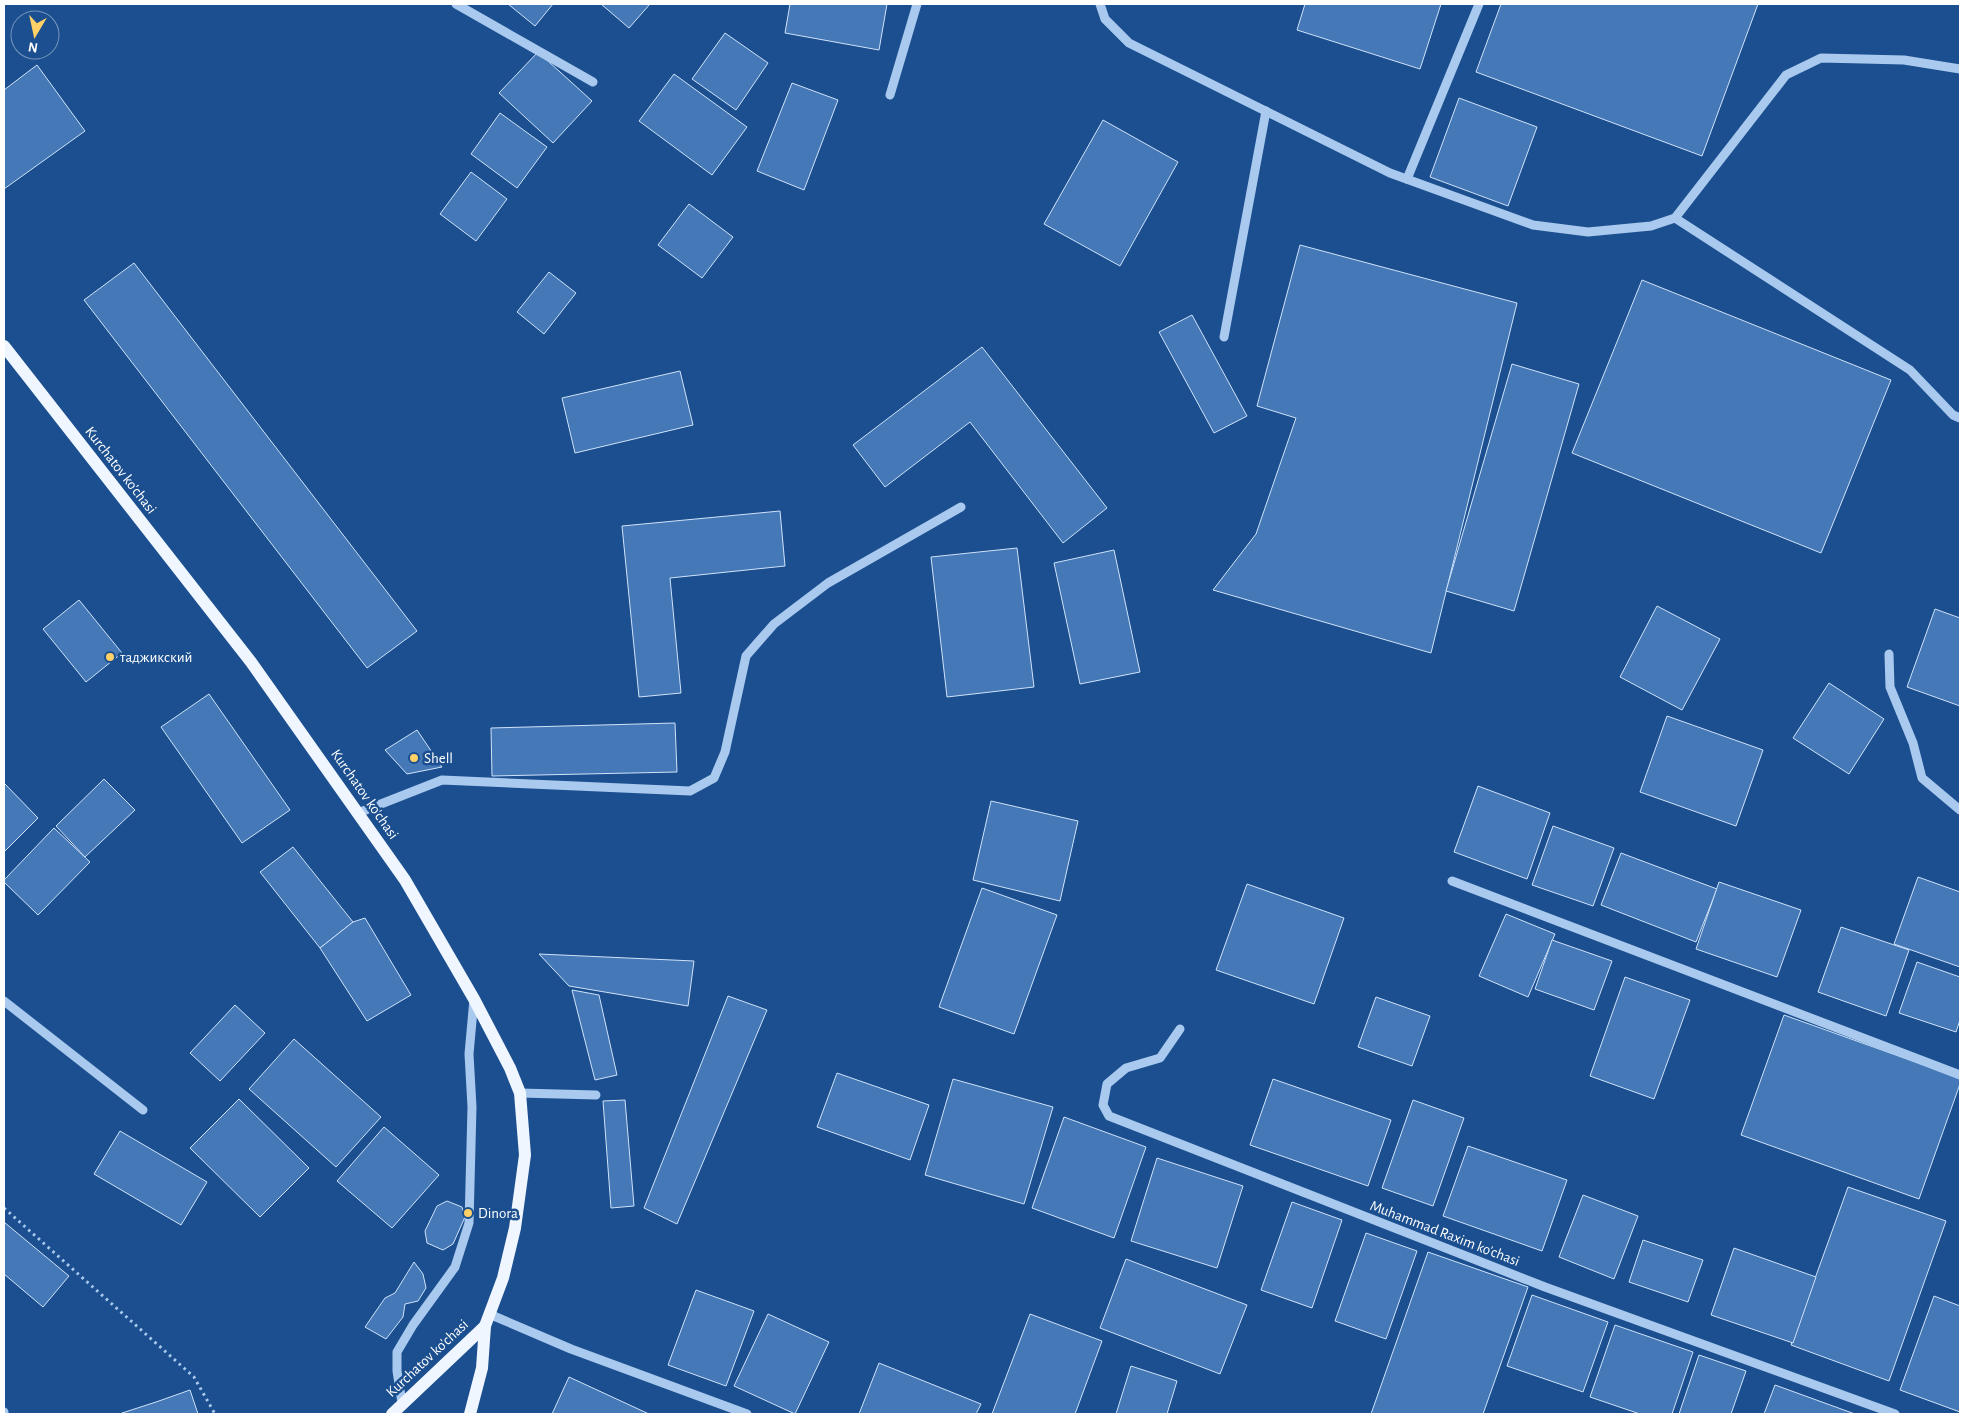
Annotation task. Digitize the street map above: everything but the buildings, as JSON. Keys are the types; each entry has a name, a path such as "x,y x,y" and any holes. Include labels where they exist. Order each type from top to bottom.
{"main road":[{"name":"Kurchatov ko'chasi","path":"4,346 251,662 405,880 474,999 510,1068 520,1093 525,1155 515,1228 502,1278 484,1326 482,1368 470,1414"},
{"name":"Kurchatov ko'chasi","path":"392,1414 484,1326"}],"street":[{"path":"456,4 593,82"},
{"path":"890,95 917,4"},
{"path":"1100,4 1105,19 1129,43 1390,173 1533,225 1588,232 1651,226 1675,218 1786,75 1821,58 1904,60 1960,69"},
{"path":"1408,179 1479,4"},
{"path":"1224,337 1266,111"},
{"path":"1675,218 1910,370 1953,415 1960,418"},
{"path":"358,813 442,780 690,792 714,778 725,752 746,656 774,624 828,583 962,507"},
{"path":"1890,654 1890,687 1913,742 1922,778 1960,810"},
{"path":"1452,881 1960,1075"},
{"path":"402,1403 397,1371 397,1352 413,1325 455,1268 468,1223 472,1107 469,1054 474,999"},
{"path":"4,1001 143,1110"},
{"name":"Muhammad Raxim ko'chasi","path":"1180,1029 1160,1058 1126,1068 1107,1084 1103,1105 1109,1116 1545,1286 1895,1414"},
{"path":"520,1093 596,1095"},
{"path":"489,1314 571,1349 747,1414"}],"path":[{"path":"4,1208 194,1377 215,1414"}],"place":[{"name":"таджикский","path":"110,657"},
{"name":"Shell","path":"414,758"},
{"name":"Dinora","path":"468,1213"}]}
